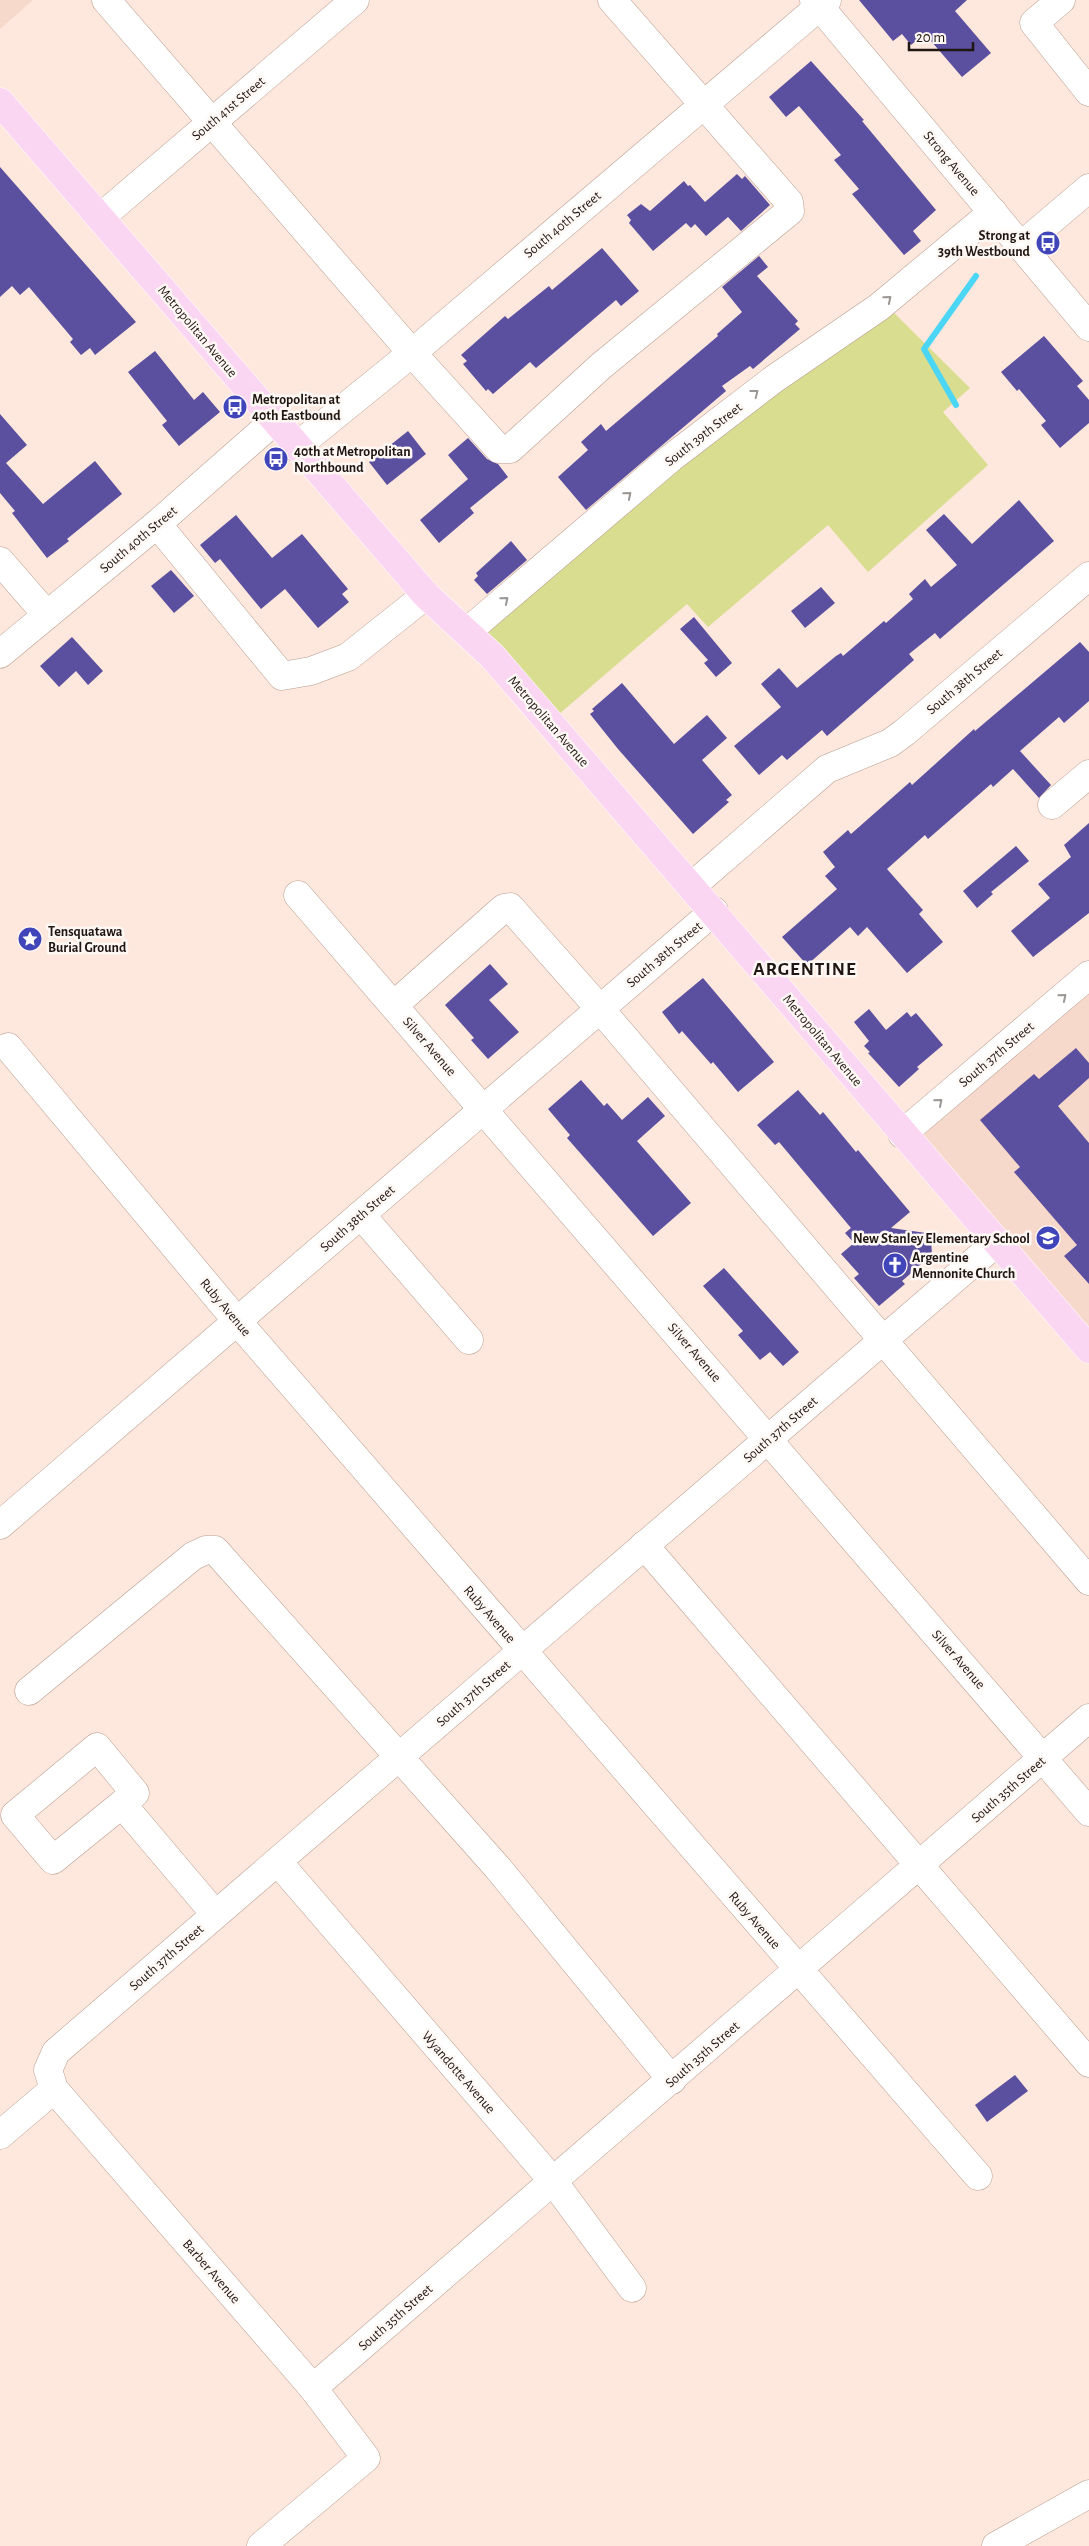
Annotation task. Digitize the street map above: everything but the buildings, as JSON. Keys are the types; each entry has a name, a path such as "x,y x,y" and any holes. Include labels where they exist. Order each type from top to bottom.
{"main road":[{"name":"Metropolitan Avenue","path":"0,102 101,217 296,447 426,595 493,657 1089,1349"}],"street":[{"path":"106,0 213,121 412,353 499,450 510,449 601,366 790,211 789,202 612,0"},
{"name":"South 41st Street","path":"101,217 355,0"},
{"path":"1061,0 1034,23 1089,92"},
{"name":"South 40th Street","path":"296,447 412,353 820,2"},
{"name":"Strong Avenue","path":"820,2 1089,327"},
{"path":"1021,246 1089,188"},
{"name":"South 39th Street","path":"468,632 672,458 774,379 879,306 993,212"},
{"name":"South 40th Street","path":"0,654 158,524 274,421"},
{"path":"158,524 282,676 311,670 348,657 426,595"},
{"path":"0,561 47,614"},
{"name":"South 38th Street","path":"692,886 827,770 890,743 905,732 1089,576"},
{"path":"1052,805 1089,774"},
{"name":"Silver Avenue","path":"298,895 769,1438 1089,1812"},
{"path":"394,1004 504,908 510,907 600,1009 1089,1581"},
{"name":"South 38th Street","path":"0,1525 714,912"},
{"name":"South 37th Street","path":"902,1134 1089,975"},
{"name":"Ruby Avenue","path":"8,1047 237,1320 978,2176"},
{"path":"361,1214 469,1340"},
{"name":"South 37th Street","path":"54,2089 48,2070 56,2052 996,1243"},
{"path":"644,1545 1089,2063"},
{"path":"29,1692 193,1556 206,1550 215,1550 497,1867 672,2080"},
{"name":"South 35th Street","path":"313,2388 1089,1718"},
{"path":"122,1804 216,1914"},
{"name":"Wyandotte Avenue","path":"278,1862 553,2181 632,2288"},
{"path":"0,2135 54,2089"},
{"name":"Barber Avenue","path":"54,2089 313,2388 366,2458 262,2546"},
{"path":"996,2546 1089,2494"}],"shaded area":[{"path":"0,0 33,0 0,29"},
{"name":"New Stanley Elementary School","path":"1089,990 1089,1332 921,1137 923,1131"}],"green space":[{"path":"886,305 970,388 943,412 988,465 868,572 828,525 708,627 687,604 558,715 486,633 755,404 834,354"}],"waterway":[{"path":"956,405 924,349 976,276"}],"place":[{"name":"Strong at 39th Westbound","path":"1048,243"},
{"name":"Metropolitan at 40th Eastbound","path":"235,407"},
{"name":"40th at Metropolitan Northbound","path":"276,459"},
{"name":"Tensquatawa Burial Ground","path":"30,939"},
{"name":"New Stanley Elementary School","path":"1048,1238"},
{"name":"Argentine Mennonite Church","path":"895,1265"}],"district":[{"name":"ARGENTINE","path":"805,968"}]}
